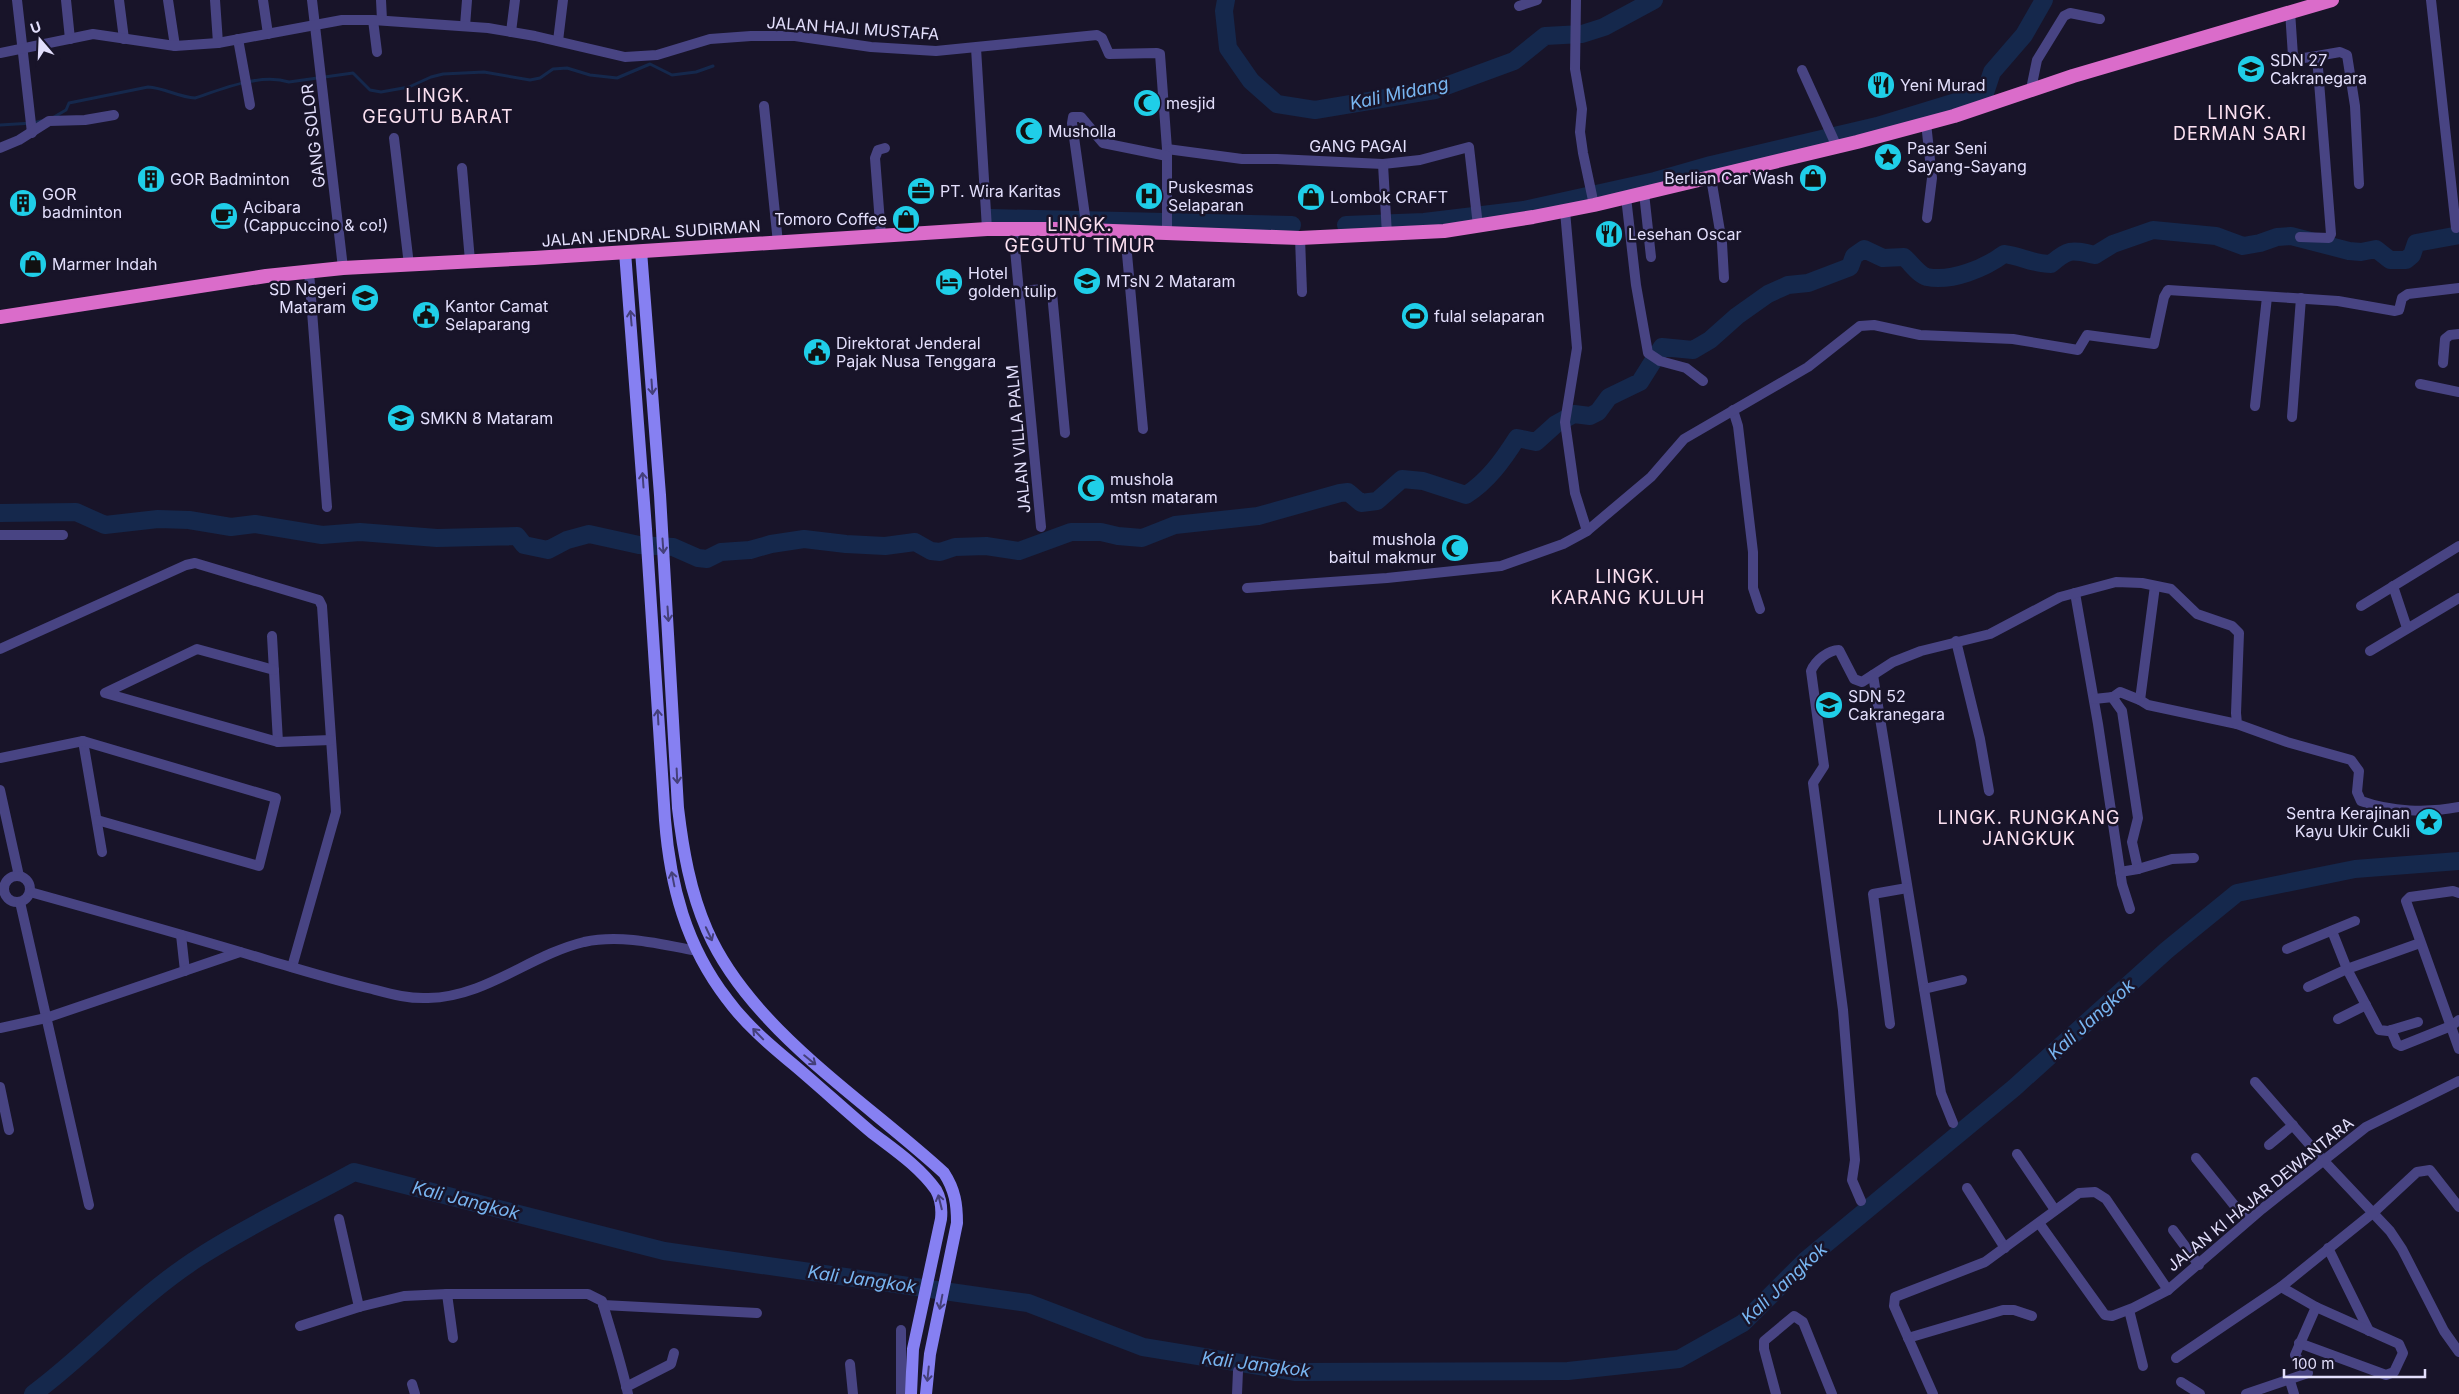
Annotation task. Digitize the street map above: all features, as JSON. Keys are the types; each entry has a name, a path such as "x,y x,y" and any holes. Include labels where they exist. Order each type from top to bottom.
{"highway":[{"name":"JALAN JENDRAL SUDIRMAN","path":"0,317 260,277 343,268 641,252 987,228 1300,238 1386,227 1565,211 1592,197 1626,197 1711,178 1834,139 1926,123 2031,89 2332,0"}],"main road":[{"path":"625,252 649,566 667,850 682,917 696,951 727,999 757,1034 910,1163 936,1190 942,1210 913,1349 911,1394"},
{"path":"641,252 662,527 683,848 695,898 707,931 722,959 748,996 804,1055 944,1173 953,1188 957,1204 957,1223 930,1354 926,1394"}],"street":[{"path":"17,0 31,127"},
{"path":"66,0 70,39"},
{"path":"119,0 124,39"},
{"path":"168,0 174,46"},
{"path":"215,0 218,42"},
{"path":"263,0 268,34"},
{"name":"GANG SOLOR","path":"312,0 343,268"},
{"path":"377,52 381,0"},
{"path":"465,26 467,0"},
{"path":"511,32 515,0"},
{"path":"558,41 563,0"},
{"path":"1519,6 1537,0"},
{"path":"1576,0 1575,54 1582,109 1580,132 1592,197"},
{"path":"2431,0 2456,228"},
{"path":"2290,11 2293,56 2298,59 2340,52 2347,55 2355,106 2360,184"},
{"path":"2031,89 2037,60 2064,16 2070,12 2100,19"},
{"name":"JALAN HAJI MUSTAFA","path":"0,53 102,34 174,46 218,42 342,20 378,20 465,26 558,41 619,56 638,57 657,55 710,39 751,36 795,36 871,47 912,50 976,48 1097,35 1102,38 1106,51 1109,54 1160,53 1167,153"},
{"path":"238,39 250,105"},
{"path":"976,48 987,228"},
{"path":"2300,237 2329,238 2331,234 2316,56"},
{"path":"1802,70 1834,139"},
{"path":"764,106 778,243"},
{"path":"0,148 31,127 49,122 86,120 114,115"},
{"name":"GANG PAGAI","path":"1087,230 1072,123 1073,117 1081,117 1103,144 1167,153 1242,160 1277,158 1383,164 1420,160 1469,148 1477,218"},
{"path":"1926,123 1932,178 1927,218"},
{"path":"394,138 409,265"},
{"path":"881,236 875,158 878,150 885,148"},
{"path":"1167,153 1167,234"},
{"path":"1383,164 1386,227"},
{"path":"462,168 470,261"},
{"path":"1711,178 1722,243 1724,278"},
{"path":"1644,193 1651,257"},
{"path":"1626,197 1636,285 1648,353 1657,360 1686,368 1703,381"},
{"path":"1565,211 1577,348 1565,422 1575,493 1587,531"},
{"name":"JALAN VILLA PALM","path":"1013,228 1041,527"},
{"path":"1125,232 1143,430"},
{"path":"1300,238 1302,292"},
{"path":"309,272 327,507"},
{"path":"1019,291 1044,288 1052,293 1065,432"},
{"path":"1246,588 1406,576 1501,566 1564,544 1587,531 1652,477 1684,439 1818,361 1848,334 1860,326 1874,324 1920,335 2013,339 2075,350 2081,349 2088,335 2151,345 2156,339 2166,291 2338,301 2397,311 2402,298 2408,294 2459,288"},
{"path":"2255,406 2267,297"},
{"path":"2292,417 2301,298"},
{"path":"2444,363 2445,338 2459,334"},
{"path":"2420,384 2459,392"},
{"path":"1733,410 1738,426 1750,524 1753,588 1760,608"},
{"path":"0,535 63,535"},
{"path":"2362,606 2459,546"},
{"path":"0,649 186,565 195,563 319,600 322,606 336,812 292,967"},
{"path":"1861,1201 1852,1180 1855,1160 1843,1010 1813,783 1824,766 1811,671 1815,664 1836,649 1842,654 1856,681 1862,682 1893,662 1956,642 1990,634 2060,597 2116,582 2142,583 2171,589 2197,614 2232,626 2239,633 2237,724"},
{"path":"2144,703 2155,586"},
{"path":"2393,586 2406,628"},
{"path":"2075,593 2094,699 2120,872 2130,909"},
{"path":"2370,651 2459,598"},
{"path":"272,636 278,742"},
{"path":"1956,642 1980,739 1989,791"},
{"path":"274,670 197,649 104,693 278,742 331,740"},
{"path":"1873,675 1941,1093 1953,1123"},
{"path":"2094,699 2112,697 2120,692 2144,703 2237,724 2287,742 2351,760 2359,771 2357,792 2361,801 2409,809 2459,807"},
{"path":"2112,697 2122,712 2137,812 2137,824 2132,842 2138,869"},
{"path":"0,758 84,741 276,798 259,866 96,820"},
{"path":"84,741 102,852"},
{"path":"0,790 19,876 28,882 30,892 20,902 10,900 4,890 9,879 19,876"},
{"path":"2120,872 2172,859 2194,858"},
{"path":"1890,1024 1873,894 1907,888"},
{"path":"2459,893 2448,891 2407,900 2420,943 2455,1023 2459,1049"},
{"path":"30,892 400,996 428,998 460,994 488,984 566,948 585,942 607,939 639,941 696,951"},
{"path":"20,902 89,1204"},
{"path":"2287,950 2355,922"},
{"path":"2332,931 2347,970 2379,1030 2391,1030 2418,1022"},
{"path":"181,935 185,971"},
{"path":"2308,987 2347,970 2420,943"},
{"path":"0,1028 46,1018 240,952"},
{"path":"1924,988 1962,980"},
{"path":"2338,1019 2366,1005"},
{"path":"2391,1030 2401,1046 2455,1023"},
{"name":"JALAN KI HAJAR DEWANTARA","path":"2040,1223 2102,1311 2108,1316 2129,1310 2168,1290 2199,1265 2247,1221 2366,1127 2459,1081"},
{"path":"2255,1082 2323,1160 2374,1212 2402,1249 2444,1331 2459,1352"},
{"path":"0,1087 9,1130"},
{"path":"2269,1145 2293,1125"},
{"path":"2017,1154 2055,1210"},
{"path":"2196,1158 2247,1221"},
{"path":"2176,1358 2281,1287 2374,1212 2417,1172 2430,1170 2459,1207"},
{"path":"1967,1188 2005,1248"},
{"path":"1933,1394 1894,1306 1895,1297 1976,1267 2040,1223 2078,1193 2091,1192 2103,1196 2168,1290"},
{"path":"339,1219 359,1307"},
{"path":"2173,1230 2199,1265"},
{"path":"2328,1248 2369,1331"},
{"path":"2281,1287 2316,1307 2401,1346 2403,1353 2394,1372 2386,1375 2299,1343"},
{"path":"446,1294 453,1338"},
{"path":"300,1326 359,1307 404,1296 446,1294 588,1294 598,1297 603,1305 622,1363 627,1390 671,1364 674,1354"},
{"path":"603,1305 757,1313"},
{"path":"2246,1394 2305,1376 2308,1372 2296,1359 2299,1343 2316,1307"},
{"path":"1908,1338 2003,1310 2014,1310 2032,1316"},
{"path":"2129,1310 2143,1366"},
{"path":"1776,1394 1763,1344 1767,1336 1792,1317 1798,1317 1803,1322 1832,1394"},
{"path":"901,1330 901,1394"},
{"path":"850,1364 853,1394"},
{"path":"1237,1394 1238,1372"},
{"path":"2290,1381 2294,1394"},
{"path":"2181,1382 2200,1394"},
{"path":"412,1384 416,1394"}],"waterway":[{"name":"Kali Midang","path":"1226,0 1224,11 1228,48 1251,81 1277,104 1315,110 1435,90 1514,61 1545,36 1582,34 1604,27 1654,0"},
{"path":"1346,225 1424,222 1524,210 1655,181 1711,165 1877,126 1985,93 1992,72 2024,35 2044,0"},
{"path":"54,117 66,110 69,103 148,87 195,98 241,83 266,79 289,82 353,73 370,90 381,92 409,87 443,74 484,72 530,80 540,78 553,69 567,68 590,75 617,78 650,64 672,75 696,72 713,66"},
{"path":"0,125 41,121"},
{"path":"991,218 1292,225"},
{"path":"0,513 76,512 105,525 158,519 189,520 231,527 255,524 322,535 360,532 437,538 517,536 524,545 548,550 567,540 589,534 639,545 673,547 698,558 707,559 721,552 750,550 771,544 804,539 885,546 915,542 931,551 940,552 955,547 986,546 1019,551 1071,532 1101,532 1142,538 1175,525 1258,516 1340,493 1348,492 1361,503 1377,501 1402,479 1423,481 1466,495 1495,470 1517,438 1536,442 1556,424 1574,414 1590,416 1598,412 1609,397 1640,382 1662,347 1693,350 1710,340 1737,316 1768,294 1788,285 1808,283 1850,267 1854,256 1864,249 1883,258 1904,257 1924,276 1937,278 1968,273 2004,254 2038,263 2051,264 2062,255 2071,252 2076,251 2095,255 2113,244 2153,230 2216,236 2243,246 2277,237 2291,236 2349,251 2361,252 2376,249 2390,260 2406,260 2412,255 2416,243 2459,235"},
{"name":"Kali Jangkok","path":"33,1394 178,1271 238,1234 354,1172 664,1251 1028,1303 1143,1347 1296,1372 1568,1371 1679,1359 1743,1323 1805,1261 2014,1088 2167,950 2237,893 2355,869 2459,861"}],"place":[{"name":"SDN 27 Cakranegara","path":"2251,69"},
{"name":"Yeni Murad","path":"1881,85"},
{"name":"mesjid","path":"1147,103"},
{"name":"Musholla","path":"1029,131"},
{"name":"Pasar Seni Sayang-Sayang","path":"1888,157"},
{"name":"Berlian Car Wash","path":"1813,178"},
{"name":"GOR Badminton","path":"151,179"},
{"name":"PT. Wira Karitas","path":"921,191"},
{"name":"Puskesmas Selaparan","path":"1149,196"},
{"name":"Lombok CRAFT","path":"1311,197"},
{"name":"GOR badminton","path":"23,203"},
{"name":"Acibara (Cappuccino & co!)","path":"224,216"},
{"name":"Tomoro Coffee","path":"906,219"},
{"name":"Lesehan Oscar","path":"1609,234"},
{"name":"Marmer Indah","path":"33,264"},
{"name":"MTsN 2 Mataram","path":"1087,281"},
{"name":"Hotel golden tulip","path":"949,282"},
{"name":"SD Negeri Mataram","path":"365,298"},
{"name":"Kantor Camat Selaparang","path":"426,315"},
{"name":"fulal selaparan","path":"1415,316"},
{"name":"Direktorat Jenderal Pajak Nusa Tenggara","path":"817,352"},
{"name":"SMKN 8 Mataram","path":"401,418"},
{"name":"mushola mtsn mataram","path":"1091,488"},
{"name":"mushola baitul makmur","path":"1455,548"},
{"name":"SDN 52 Cakranegara","path":"1829,705"},
{"name":"Sentra Kerajinan Kayu Ukir Cukli","path":"2429,822"}],"district":[{"name":"LINGK. GEGUTU BARAT","path":"438,105"},
{"name":"LINGK. DERMAN SARI","path":"2240,122"},
{"name":"LINGK. GEGUTU TIMUR","path":"1080,234"},
{"name":"LINGK. KARANG KULUH","path":"1628,586"},
{"name":"LINGK. RUNGKANG JANGKUK","path":"2029,828"}]}
